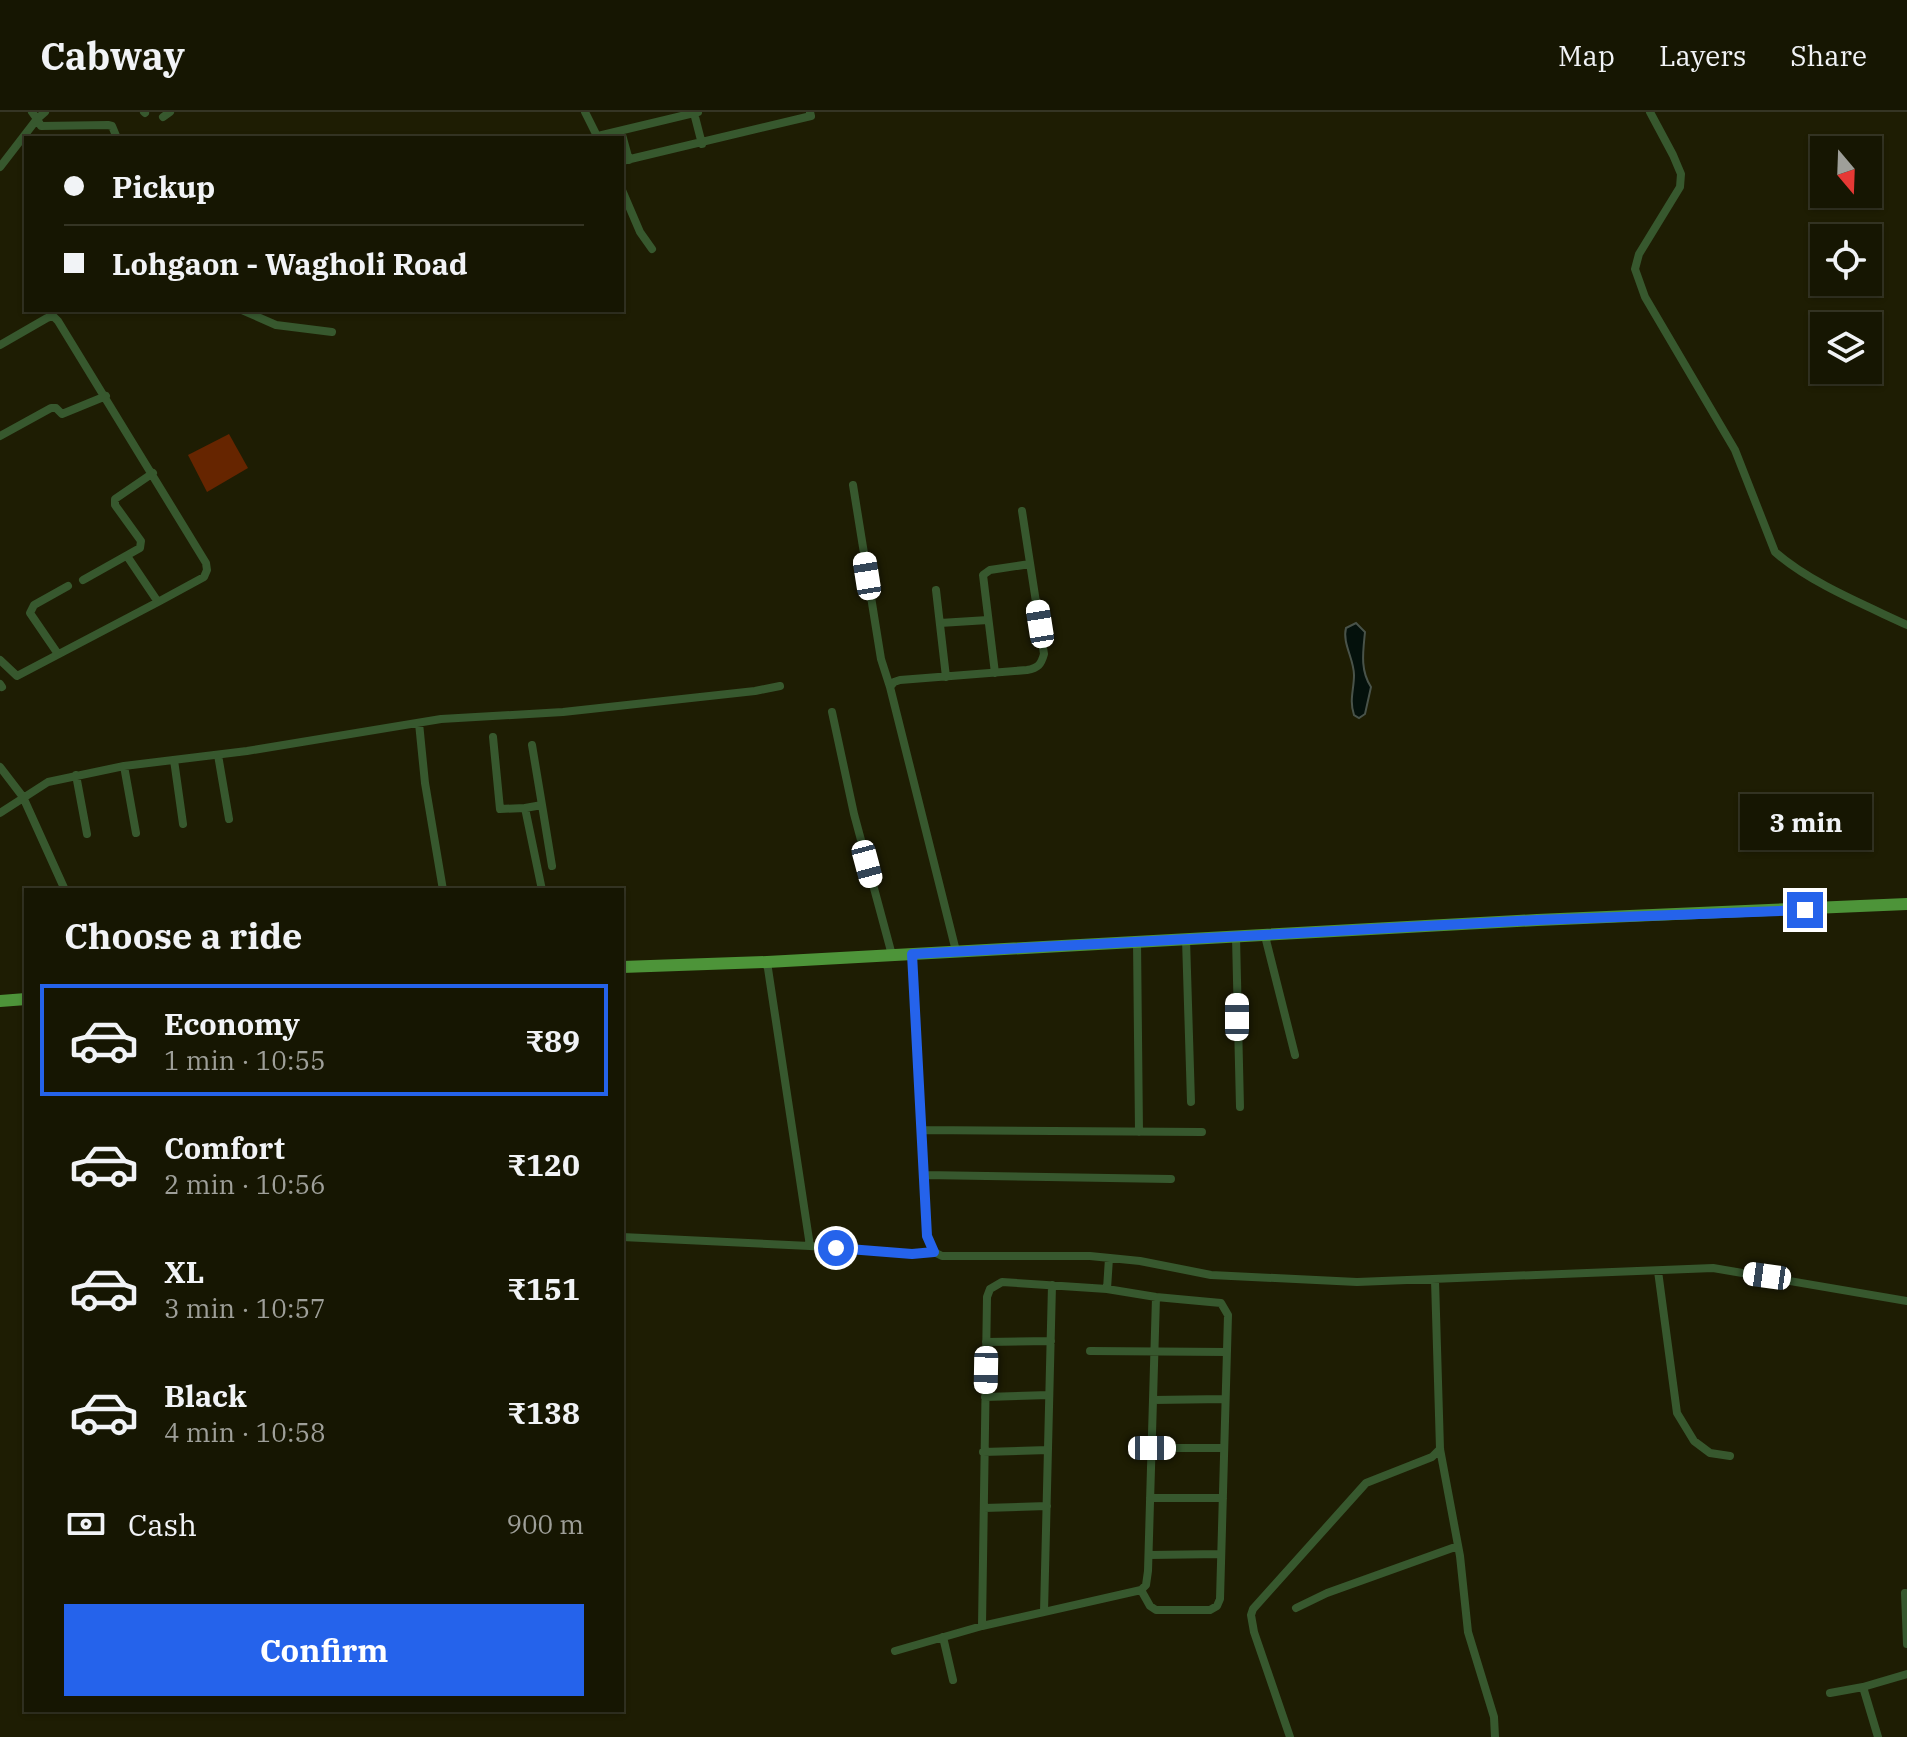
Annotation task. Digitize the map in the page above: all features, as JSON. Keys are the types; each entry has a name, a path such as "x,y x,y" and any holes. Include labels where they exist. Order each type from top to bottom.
{"main road":[{"path":"624,967 1907,904"},
{"path":"0,1001 24,999"}],"street":[{"path":"0,167 34,115 45,112"},
{"path":"585,112 597,136"},
{"path":"602,136 696,112 702,144"},
{"path":"625,161 811,116 810,112"},
{"path":"1650,112 1681,174 1680,187 1639,254 1635,269 1645,297 1735,450 1775,552 1815,578 1907,625"},
{"path":"34,115 41,126 108,125 112,126 116,136"},
{"path":"621,131 622,136"},
{"path":"624,195 640,232 652,249"},
{"path":"247,312 276,325 332,332"},
{"path":"0,345 53,316 153,473 206,563 207,570 204,577 17,676 0,660"},
{"path":"0,436 51,408 62,414 70,413 106,396"},
{"path":"83,580 127,556 142,544 115,505 115,499 153,473"},
{"path":"853,485 881,659 956,951"},
{"path":"890,687 894,682 1027,670 1036,668 1042,662 1044,654 1022,511"},
{"path":"127,556 158,602"},
{"path":"995,673 983,580 985,572 1030,564"},
{"path":"58,654 30,613 34,605 68,586"},
{"path":"936,590 946,677"},
{"path":"940,623 988,620"},
{"path":"0,813 48,782 124,766 218,755 419,723 502,714 563,712 780,686"},
{"path":"832,712 854,814 892,955"},
{"path":"419,723 425,783 443,888"},
{"path":"493,737 500,809 542,805"},
{"path":"532,745 552,866"},
{"path":"218,755 229,819"},
{"path":"174,760 183,824"},
{"path":"124,766 136,833"},
{"path":"0,767 23,797 64,888"},
{"path":"76,775 87,834"},
{"path":"525,808 542,888"},
{"path":"1265,936 1295,1055"},
{"path":"1236,937 1240,1107"},
{"path":"1186,939 1191,1102"},
{"path":"1137,941 1139,1132"},
{"path":"912,954 927,1236 934,1252"},
{"path":"767,962 810,1246"},
{"path":"921,1130 1202,1132"},
{"path":"924,1175 1171,1179"},
{"path":"624,1237 912,1254 934,1252 942,1256 1109,1258 1211,1275 1357,1282 1713,1268 1907,1301"},
{"path":"1107,1289 1109,1258"},
{"path":"1658,1271 1677,1413 1694,1441 1710,1453 1730,1456"},
{"path":"1435,1280 1440,1449 1458,1546 1468,1632 1494,1717 1495,1737"},
{"path":"982,1626 987,1297 990,1289 1002,1282 1107,1289 1221,1303 1228,1315 1220,1599 1217,1606 1210,1610 1156,1610 1141,1590"},
{"path":"1044,1612 1052,1285"},
{"path":"895,1651 982,1626 1141,1590 1146,1585 1156,1297"},
{"path":"986,1342 1051,1341"},
{"path":"1090,1351 1227,1352"},
{"path":"985,1397 1049,1395"},
{"path":"1153,1400 1225,1399"},
{"path":"1152,1448 1224,1448"},
{"path":"1290,1737 1254,1632 1253,1609 1366,1483 1432,1457 1440,1449"},
{"path":"983,1452 1048,1450"},
{"path":"1150,1498 1223,1498"},
{"path":"984,1508 1047,1506"},
{"path":"1296,1608 1340,1588 1458,1546"},
{"path":"1149,1555 1221,1554"},
{"path":"1905,1593 1907,1644"},
{"path":"943,1637 953,1680"},
{"path":"1830,1693 1907,1674"},
{"path":"1863,1687 1878,1737"}],"shaded area":[{"path":"229,434 248,468 207,492 188,455"},
{"path":"1356,623 1365,632 1364,667 1371,687 1365,714 1359,718 1353,710 1353,669 1345,634 1346,628"}],"route":[{"path":"836,1248 912,1254 934,1252 927,1236 912,954 1537,920 1805,910"}]}
